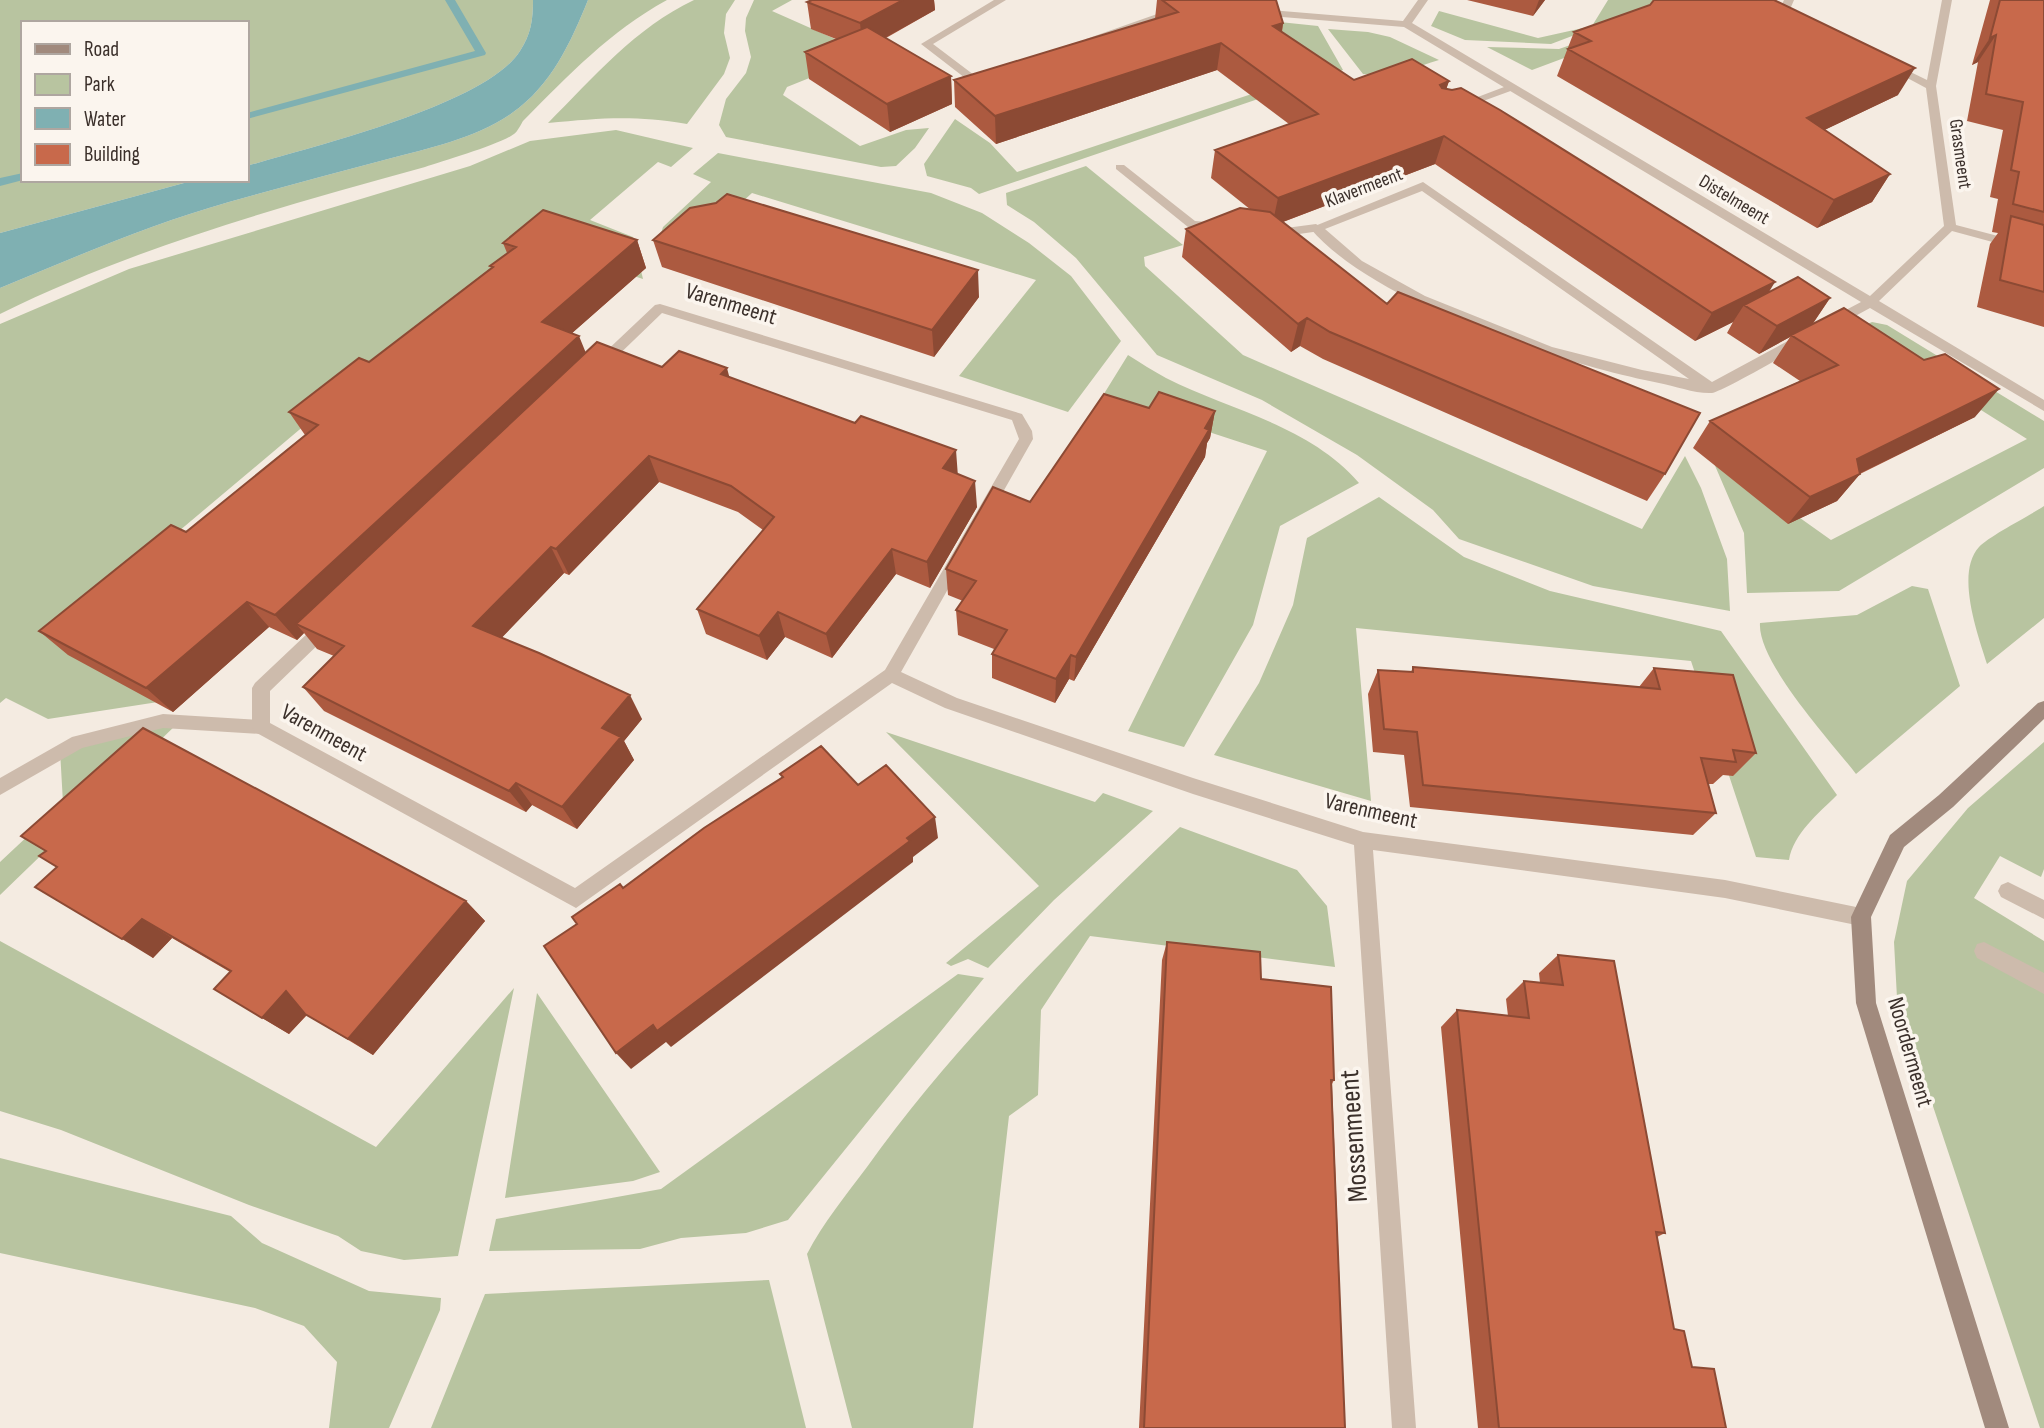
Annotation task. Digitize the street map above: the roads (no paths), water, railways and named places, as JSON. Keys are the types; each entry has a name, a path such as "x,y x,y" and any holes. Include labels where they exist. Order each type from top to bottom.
{"street":[{"path":"998,71 973,79 926,44 1001,0"},
{"path":"1074,45 1187,6 1171,0"},
{"path":"1406,24 1423,0"},
{"path":"1789,0 1782,15 1807,26"},
{"name":"Grasmeent","path":"1947,0 1931,86 1950,227"},
{"name":"Distelmeent","path":"1238,10 1406,24 2044,406"},
{"path":"1882,62 1931,86"},
{"path":"1452,109 1512,87"},
{"path":"1120,167 1192,224 1228,228"},
{"name":"Klavermeent","path":"1423,186 1711,388 1642,375 1561,354 1496,330 1420,299 1357,264 1316,228 1423,186"},
{"path":"1711,388 1871,302 1950,227 2044,252"},
{"path":"1252,232 1276,235 1316,228"},
{"name":"Varenmeent","path":"660,308 1017,417 1025,431 1026,439 891,675 576,898 261,727 261,688 660,308"},
{"name":"Varenmeent","path":"891,675 951,704 1363,840 1725,889 1861,917"},
{"name":"Noordermeent","path":"1997,1428 1866,1003 1861,917 1897,841 1946,801 2044,708"},
{"path":"0,787 78,742 163,721 261,727"},
{"name":"Mossenmeent","path":"1363,840 1404,1428"},
{"path":"2008,891 2044,910"},
{"path":"1984,951 2044,984"}],"water":[{"path":"533,0 588,0 567,47 549,76 526,102 498,122 468,136 436,146 249,196 171,220 0,288 0,233 188,182 248,182 248,166 352,136 435,106 472,89 501,71 520,51 527,39 533,14"}],"waterway":[{"path":"248,116 481,53 450,0"},
{"path":"0,182 21,177"}]}
